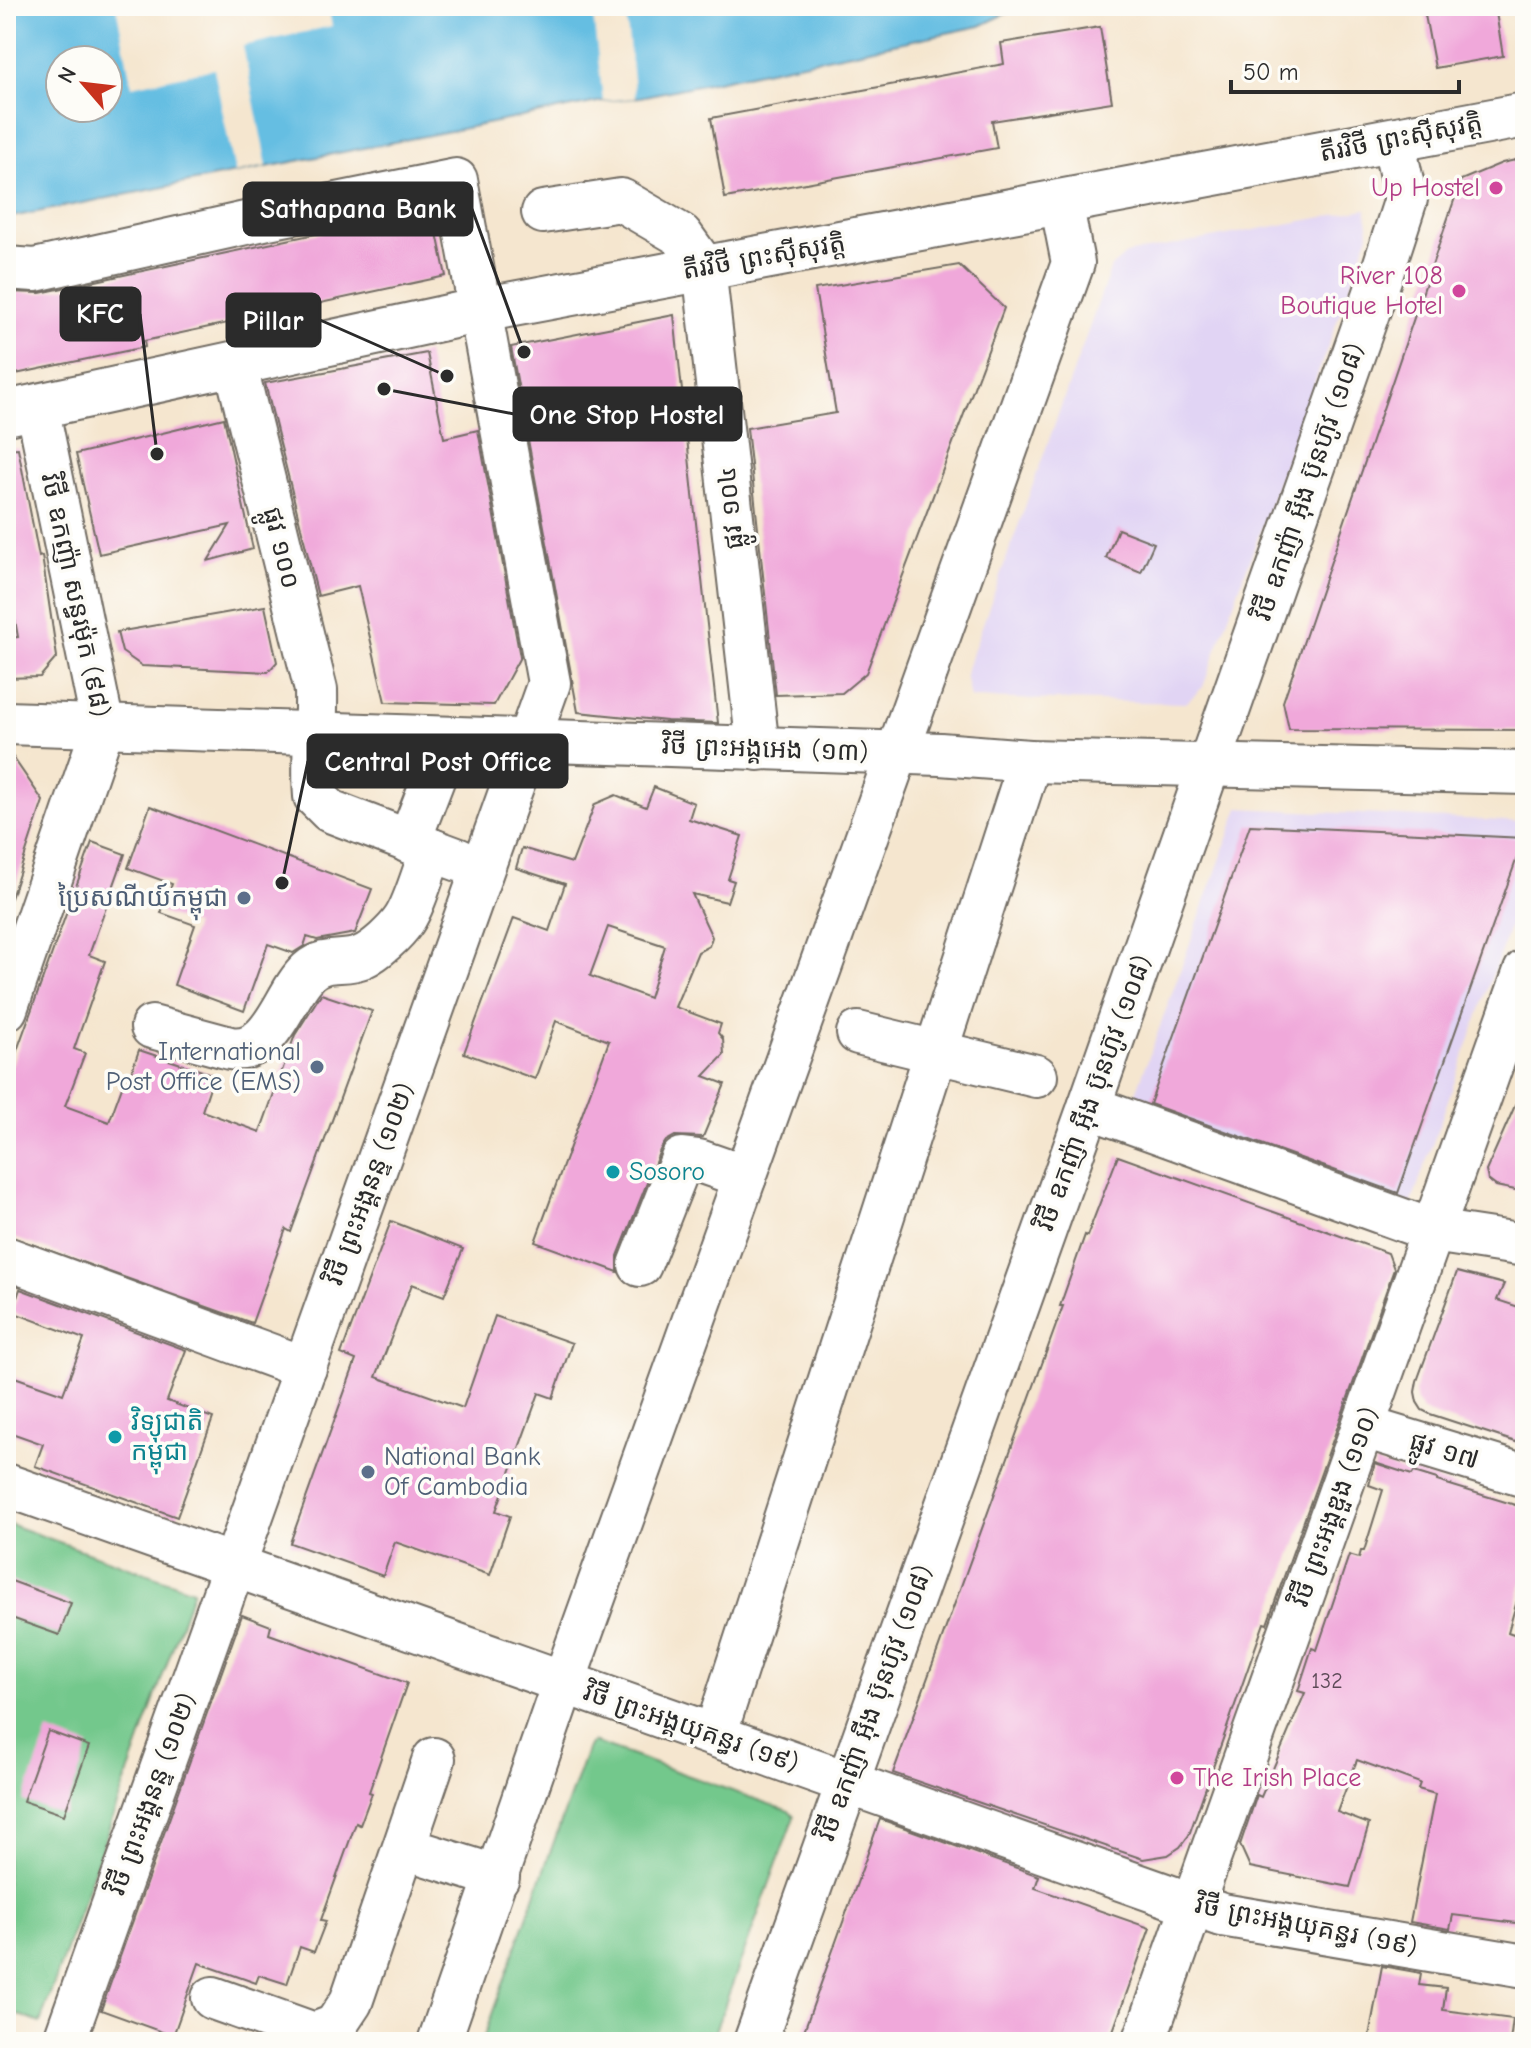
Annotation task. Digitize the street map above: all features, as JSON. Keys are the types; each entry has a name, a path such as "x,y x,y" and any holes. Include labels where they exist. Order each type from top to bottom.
{"main road":[{"name":"តីរវិថី ព្រះស៊ីសុវត្តិ","path":"21,410 481,310 1525,115"}],"street":[{"name":"វិថី ឧកញ៉ា អ៊ីង ប៊ុនហ៊ូវ (១០៨)","path":"755,2042 1089,1107 1406,199 1393,140"},
{"name":"វិថី ព្រះអង្គនន្ទ (១០២)","path":"6,268 35,270 456,180 549,683 64,2042"},
{"path":"543,212 621,200 681,235 704,267"},
{"path":"439,2042 563,1684 1073,263 1061,202"},
{"name":"ផ្លូវ ១០៤","path":"704,267 758,749"},
{"name":"ផ្លូវ ១០០","path":"235,363 316,690 315,796 330,811 483,869"},
{"name":"វិថី ឧកញ៉ា សន្ធរម៉ុក (៩៨)","path":"6,1009 103,727 21,410"},
{"name":"វិថី ព្រះអង្គអេង (១៣)","path":"6,723 1030,761 1525,773"},
{"path":"152,1027 230,1048 240,1050 251,1047 263,1038 308,972 321,963 362,957 377,947 404,920 449,738"},
{"path":"715,1735 1030,761"},
{"name":"វិថី ព្រះអង្គឌួង (១១០)","path":"1144,2042 1525,971"},
{"path":"858,1033 1036,1076"},
{"path":"1089,1107 1433,1231 1525,1245"},
{"path":"640,1265 682,1159 699,1161 745,1177"},
{"path":"6,1258 305,1368"},
{"name":"ផ្លូវ ១៧","path":"1364,1427 1525,1476"},
{"name":"វិថី ព្រះអង្គយុគន្ធរ (១៩)","path":"6,1485 1222,1915 1525,1966"},
{"path":"213,1998 314,2034 335,2026 351,2002 434,1759"},
{"path":"405,1848 498,1877"}],"shaded area":[{"path":"1366,209 1369,234 1203,687 1186,703 970,698 965,674 1111,267 1126,254"},
{"path":"1239,808 1525,822 1525,883 1409,1210 1129,1112"}],"green space":[{"path":"6,1523 193,1590 40,2023 6,2010"},
{"path":"593,1742 789,1811 794,1817 711,2042 482,2042 588,1747"}],"water":[{"path":"6,6 1022,6 980,26 635,98 603,101 6,218"}],"pier":[{"path":"116,6 328,6 332,26 243,46 267,166 235,173 214,69 132,86"},
{"path":"592,6 625,6 635,98 603,101"}],"building":[{"path":"1473,6 1495,6 1503,56 1435,68 1425,15"},
{"path":"1100,27 1112,102 992,121 997,148 725,198 711,118 1004,64 1001,43"},
{"path":"1525,158 1525,730 1289,729 1283,702 1461,180 1502,163"},
{"path":"432,209 446,276 144,341 145,347 6,376 6,292 40,293"},
{"path":"959,265 1004,308 866,673 842,693 776,695 747,428 836,413 815,289"},
{"path":"674,315 718,723 578,712 511,347"},
{"path":"427,353 444,438 478,430 520,657 494,705 385,702 358,586 318,596 265,383"},
{"path":"224,418 253,549 208,561 230,525 99,554 76,454"},
{"path":"18,448 39,557 42,556 57,657 40,677 6,678 6,638 18,637 6,568 6,449"},
{"path":"1118,529 1154,543 1141,572 1106,558"},
{"path":"265,606 277,662 268,672 142,666 122,652 117,632"},
{"path":"6,747 43,801 11,898 6,897"},
{"path":"654,787 694,803 689,819 742,836 728,879 734,881 727,902 692,894 712,937 709,946 698,952 675,1007 721,1024 718,1033 723,1039 724,1055 704,1076 725,1084 703,1137 675,1136 666,1141 660,1150 618,1256 618,1272 535,1242 609,1041 556,1021 535,1079 464,1053 514,918 549,931 565,884 516,868 522,848 572,863 595,804 616,795 646,807","holes":["608,927 665,946 649,998 590,976"]},
{"name":"ប្រៃសណីយ៍កម្ពុជា","path":"150,806 372,889 355,933 317,940 307,937 304,946 293,953 268,944 244,1011 174,985 195,925 161,913 172,884 128,868"},
{"path":"1250,825 1524,838 1398,1193 1150,1104"},
{"path":"92,842 125,854 89,955 105,961 74,1049 85,1053 65,1106 109,1122 139,1050 214,1075 202,1111 260,1132 295,1035 321,994 372,1011 291,1232 286,1229 252,1323 6,1235 6,1081"},
{"path":"1525,1083 1525,1192 1496,1186 1488,1180 1486,1171"},
{"path":"1118,1156 1388,1253 1394,1269 1189,1835 1180,1847 1168,1855 1143,1859 893,1773 1063,1306 1060,1306 1085,1235"},
{"path":"391,1221 463,1249 444,1296 412,1284 376,1377 463,1408 495,1316 572,1343 553,1398 539,1393 496,1511 510,1516 490,1575 395,1542 383,1576 290,1543 356,1360 341,1354"},
{"path":"1457,1272 1504,1284 1497,1300 1525,1309 1525,1445 1430,1414 1422,1410 1417,1402 1417,1381"},
{"name":"វិទ្យុជាតិ កម្ពុជា","path":"20,1289 186,1350 167,1401 213,1418 177,1517 35,1466 43,1444 6,1431 6,1374 63,1394 84,1339 12,1312"},
{"path":"1375,1463 1412,1475 1414,1472 1525,1508 1525,1573 1508,1632 1525,1638 1525,1924 1453,1915 1450,1929 1410,1922 1435,1794 1418,1789 1420,1783 1357,1760 1337,1812 1369,1824 1350,1887 1250,1867 1240,1845 1257,1795 1261,1797 1305,1693 1298,1691 1312,1648 1317,1650 1349,1555 1359,1558 1361,1551 1364,1551 1383,1490 1369,1485"},
{"path":"6,1579 71,1603 59,1635 6,1616"},
{"path":"242,1615 271,1626 269,1634 407,1683 369,1792 372,1793 360,1825 356,1823 321,1920 326,1921 314,1952 300,1947 287,1984 259,1975 256,1983 199,1963 173,2036 101,2010"},
{"path":"48,1731 89,1746 64,1815 23,1801"},
{"path":"880,1819 1039,1876 1035,1888 1150,1928 1109,2042 800,2042"},
{"path":"1382,1966 1421,1973 1419,1985 1446,1988 1443,2010 1513,2019 1510,2042 1368,2042"}],"place":[{"name":"Up Hostel","path":"1496,188"},
{"name":"River 108 Boutique Hotel","path":"1459,291"},
{"name":"Sathapana Bank","path":"524,352"},
{"name":"Pillar","path":"447,376"},
{"name":"One Stop Hostel","path":"384,389"},
{"name":"KFC","path":"157,454"},
{"name":"Central Post Office","path":"282,883"},
{"name":"ប្រៃសណីយ៍កម្ពុជា","path":"244,898"},
{"name":"International Post Office (EMS)","path":"317,1067"},
{"name":"Sosoro","path":"613,1172"},
{"name":"វិទ្យុជាតិ កម្ពុជា","path":"115,1437"},
{"name":"National Bank Of Cambodia","path":"368,1472"},
{"name":"The Irish Place","path":"1177,1778"}]}
